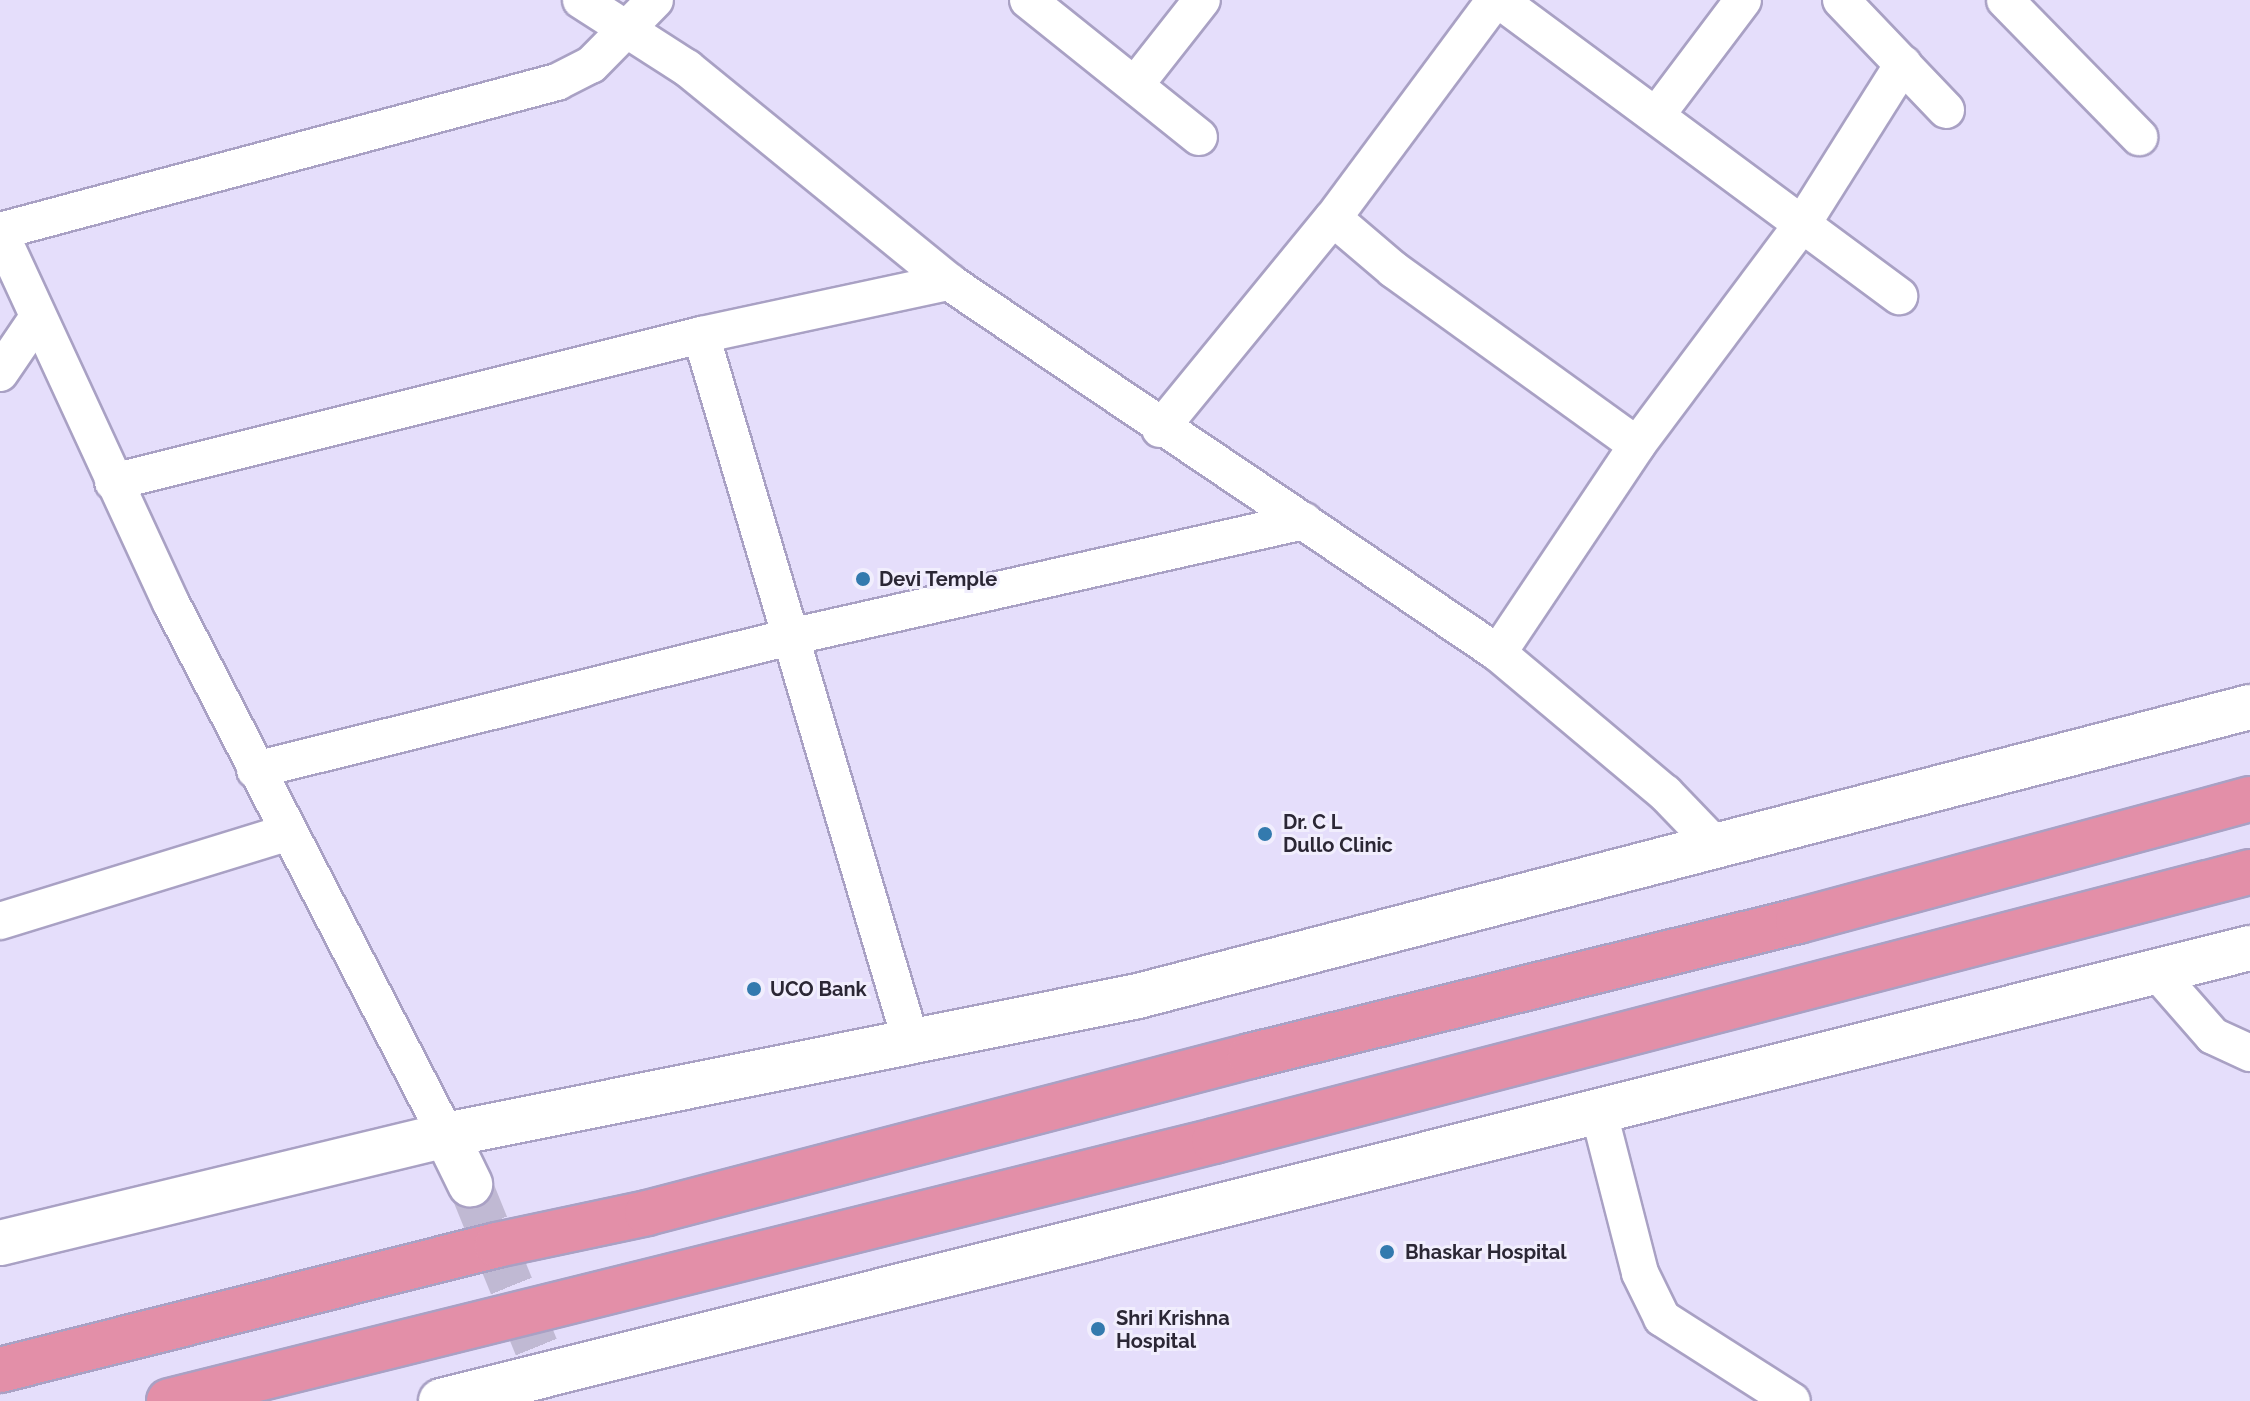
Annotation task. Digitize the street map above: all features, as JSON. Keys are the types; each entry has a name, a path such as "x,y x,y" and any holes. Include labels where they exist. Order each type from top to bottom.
{"highway":[{"path":"0,1370 1798,921 2250,799"},
{"path":"169,1401 1229,1138 2250,872"}],"street":[{"path":"581,0 734,105 949,282 1160,429 1304,521 1498,653 1665,793 1717,847"},
{"path":"470,1184 286,833 113,482 36,320 0,232 557,82 591,65 629,32 655,0"},
{"path":"1028,0 1199,137"},
{"path":"1135,85 1202,0"},
{"path":"1160,429 1333,218 1497,0 1658,113 1899,296"},
{"path":"1658,113 1743,0"},
{"path":"1841,0 1946,110"},
{"path":"2005,0 2139,137"},
{"path":"1498,653 1637,445 1803,223 1903,64"},
{"path":"1333,218 1394,270 1637,445"},
{"path":"113,482 701,335 949,282"},
{"path":"0,373 36,320"},
{"path":"701,335 912,1045"},
{"path":"255,770 790,637 1304,521"},
{"path":"0,1243 446,1135 912,1045 1138,996 2250,707"},
{"path":"0,921 286,833"},
{"path":"441,1401 548,1377 2250,948"},
{"path":"2156,971 2213,1036 2250,1053"},
{"path":"1599,1113 1640,1273 1662,1318 1792,1401"}],"tunnel":[{"path":"470,1184 540,1356"}],"place":[{"name":"Devi Temple","path":"863,579"},
{"name":"Dr. C L Dullo Clinic","path":"1265,834"},
{"name":"UCO Bank","path":"754,989"},
{"name":"Bhaskar Hospital","path":"1387,1252"},
{"name":"Shri Krishna Hospital","path":"1098,1329"}]}
